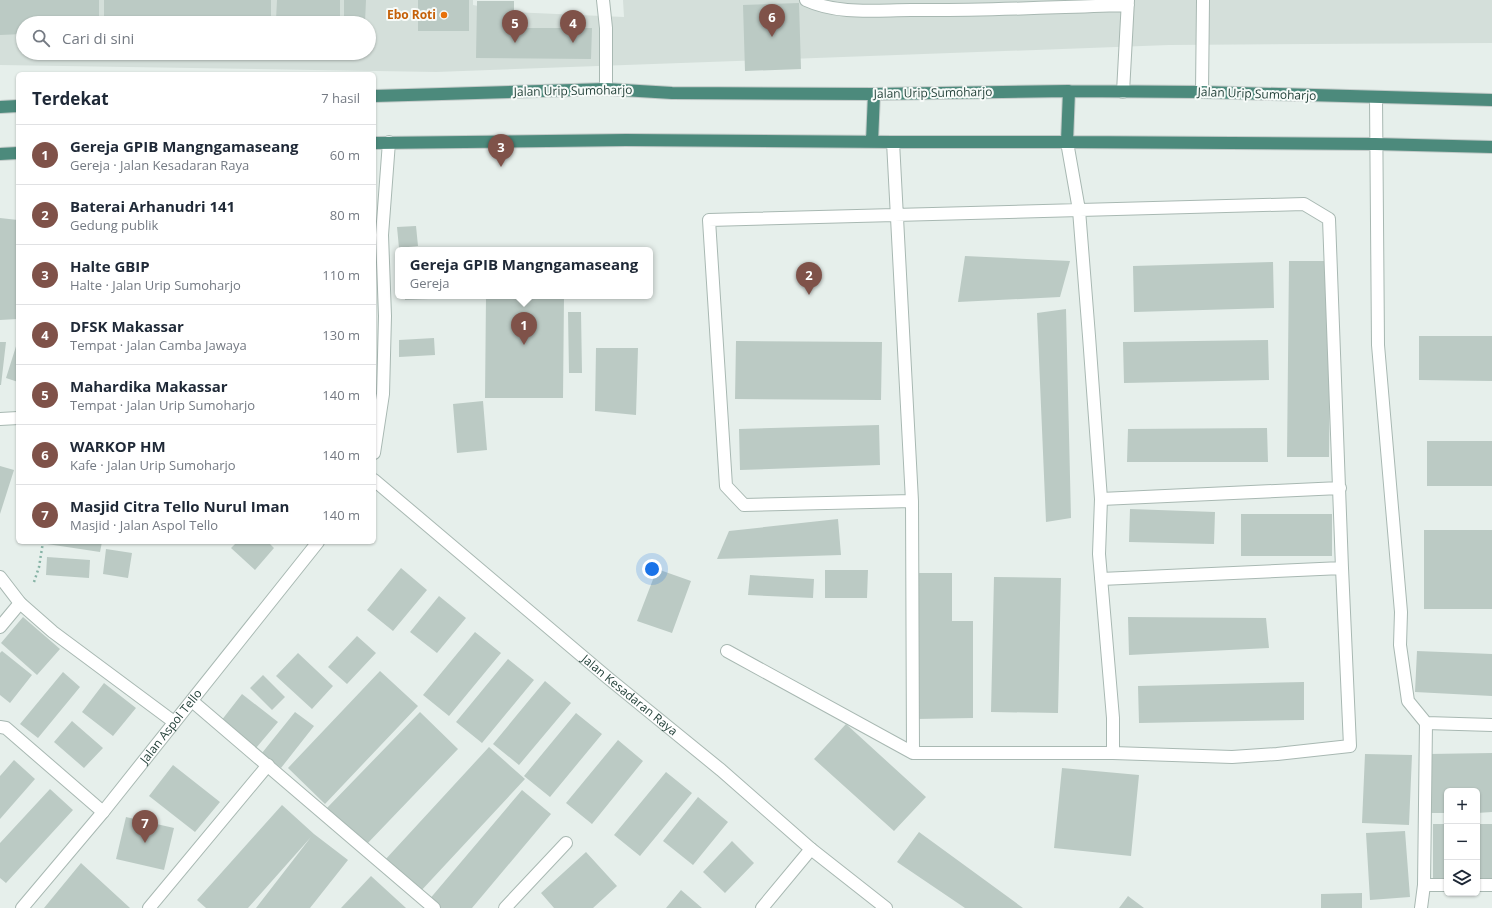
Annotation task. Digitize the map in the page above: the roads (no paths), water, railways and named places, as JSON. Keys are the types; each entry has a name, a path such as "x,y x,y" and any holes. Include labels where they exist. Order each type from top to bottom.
{"highway":[{"name":"Jalan Urip Sumoharjo","path":"376,96 606,88 672,93 874,94 1069,91 1202,92 1492,100"},
{"path":"1067,142 1069,91"},
{"path":"872,142 874,94"},
{"path":"0,107 16,106"},
{"path":"376,143 478,143 626,140 1375,144 1492,147"},
{"path":"0,154 16,153"}],"street":[{"path":"603,0 606,28 606,88"},
{"path":"806,0 830,8 854,10 950,10 1128,3 1123,92"},
{"path":"1202,92 1203,0"},
{"path":"1376,98 1375,144 1378,345 1401,612 1400,645 1408,701 1426,723 1424,885 1421,908"},
{"path":"376,439 383,394 385,316 382,235 389,142"},
{"path":"893,142 912,501 913,753"},
{"path":"1067,142 1079,210 1101,499 1099,554 1113,718 1113,754"},
{"path":"727,651 913,753 1113,754 1232,757 1350,746 1329,219 1304,204 709,220 726,486 744,506 912,501"},
{"path":"0,419 16,418"},
{"name":"Jalan Kesadaran Raya","path":"376,482 608,678 721,770 811,849 886,908"},
{"path":"1101,499 1340,488"},
{"name":"Jalan Aspol Tello","path":"22,908 103,812 316,544"},
{"path":"1101,579 1342,568"},
{"path":"0,577 20,603 52,632 174,722"},
{"path":"0,627 20,603"},
{"path":"192,701 434,908"},
{"path":"1426,723 1492,724"},
{"path":"0,727 6,728 103,812"},
{"path":"148,908 268,765"},
{"path":"505,908 566,843"},
{"path":"762,908 811,849"},
{"path":"1424,885 1444,885"},
{"path":"1480,885 1492,885"}],"place":[{"name":"Ebo Roti","path":"444,15"},
{"name":"WARKOP HM","path":"772,37"},
{"name":"Mahardika Makassar","path":"515,43"},
{"name":"DFSK Makassar","path":"573,43"},
{"name":"Halte GBIP","path":"501,167"},
{"name":"Baterai Arhanudri 141","path":"809,295"},
{"name":"Gereja GPIB Mangngamaseang","path":"524,345"},
{"name":"Masjid Citra Tello Nurul Iman","path":"145,843"}]}
